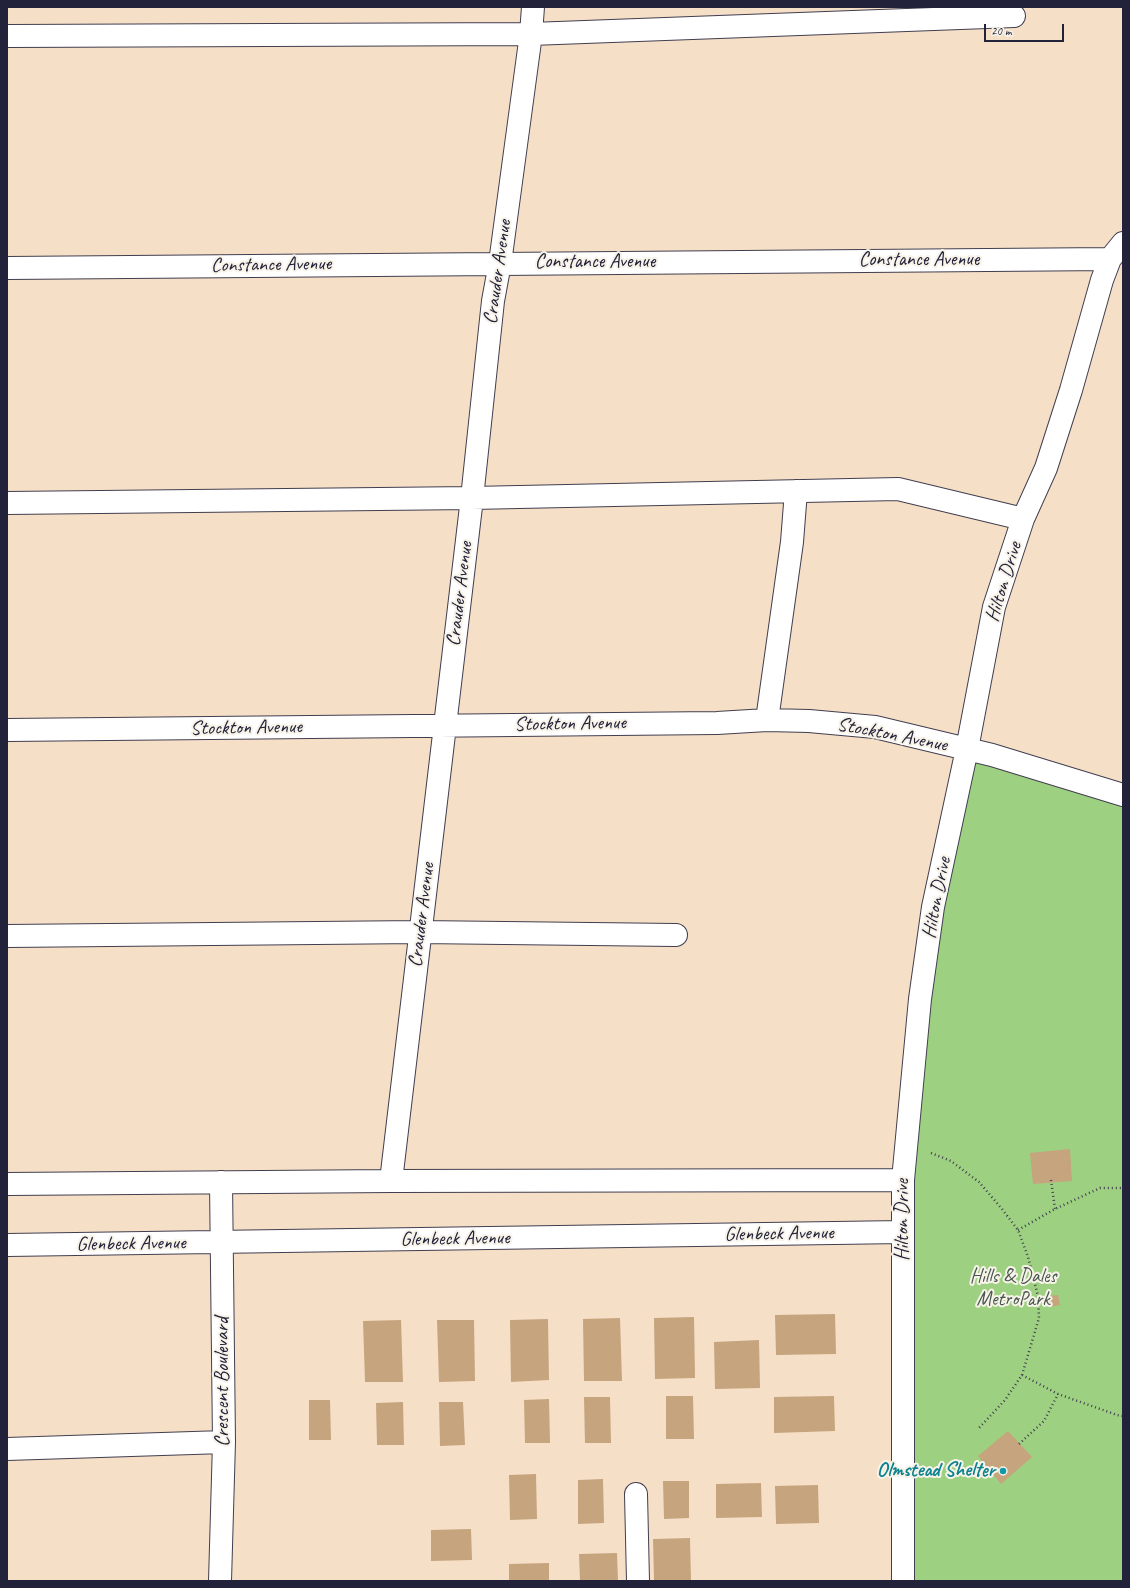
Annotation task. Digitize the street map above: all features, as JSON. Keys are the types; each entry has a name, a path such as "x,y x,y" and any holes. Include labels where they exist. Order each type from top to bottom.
{"street":[{"name":"Crauder Avenue","path":"391,1181 419,932 472,498 493,301 500,263 531,34 533,7"},
{"path":"7,36 531,34 857,14 1014,16"},
{"name":"Constance Avenue","path":"7,268 500,263 1117,251"},
{"name":"Hilton Drive","path":"903,1581 903,1180 920,999 932,914 967,749 994,607 1023,519 1046,468 1071,390 1102,280 1117,251"},
{"path":"7,503 472,498 898,489 1023,519"},
{"path":"768,720 792,542 796,491"},
{"name":"Stockton Avenue","path":"7,730 717,723 768,720 809,721 875,727 992,755 1123,795"},
{"path":"7,936 419,932 676,934"},
{"path":"7,1184 391,1181 903,1180"},
{"name":"Crescent Boulevard","path":"220,1581 224,1442 221,1182"},
{"name":"Glenbeck Avenue","path":"7,1245 903,1232"},
{"path":"7,1449 224,1442"},
{"path":"636,1494 638,1581"}],"path":[{"path":"905,1149 924,1150 944,1158 979,1182 1018,1230 1028,1257 1038,1296 1038,1318 1022,1376 1005,1400 979,1428"},
{"path":"1052,1180 1055,1209"},
{"path":"1018,1230 1055,1209 1100,1188 1123,1188"},
{"path":"1022,1376 1058,1394 1116,1415 1123,1416"},
{"path":"1020,1444 1044,1421 1058,1394"}],"green space":[{"name":"Hills & Dales MetroPark","path":"967,749 1123,795 1123,1581 903,1581 903,1180"}],"building":[{"path":"1070,1149 1072,1181 1033,1184 1030,1153"},
{"path":"1058,1295 1060,1305 1049,1307 1048,1296"},
{"path":"835,1314 836,1354 776,1355 775,1315"},
{"path":"694,1317 695,1378 655,1379 654,1318"},
{"path":"620,1318 622,1381 584,1381 583,1319"},
{"path":"548,1319 549,1380 511,1382 510,1320"},
{"path":"401,1320 403,1382 365,1382 363,1321"},
{"path":"437,1320 474,1320 475,1381 439,1382"},
{"path":"759,1340 760,1388 715,1389 714,1342"},
{"path":"666,1396 693,1396 694,1439 666,1439"},
{"path":"834,1396 835,1431 774,1433 774,1397"},
{"path":"584,1397 610,1397 611,1443 585,1443"},
{"path":"549,1399 550,1443 525,1443 524,1400"},
{"path":"309,1400 330,1400 331,1440 309,1440"},
{"path":"403,1402 404,1445 377,1445 376,1403"},
{"path":"439,1402 463,1402 465,1445 440,1446"},
{"name":"Olmstead Shelter","path":"1008,1431 1032,1457 1001,1484 978,1456"},
{"path":"536,1474 537,1519 510,1520 509,1475"},
{"path":"603,1479 604,1523 578,1524 578,1480"},
{"path":"663,1481 689,1481 689,1518 664,1519"},
{"path":"761,1483 762,1517 716,1518 716,1484"},
{"path":"818,1485 819,1523 776,1524 775,1486"},
{"path":"471,1529 472,1560 431,1561 431,1530"},
{"path":"690,1538 691,1581 654,1581 653,1539"},
{"path":"617,1553 618,1581 580,1581 579,1554"},
{"path":"549,1563 549,1581 509,1581 509,1564"}],"place":[{"name":"Olmstead Shelter","path":"1003,1471"}]}
